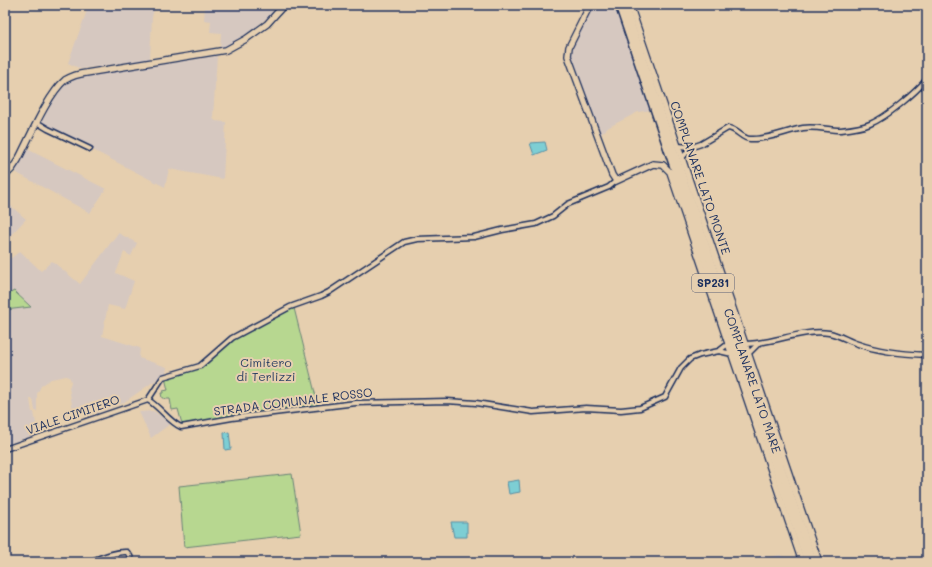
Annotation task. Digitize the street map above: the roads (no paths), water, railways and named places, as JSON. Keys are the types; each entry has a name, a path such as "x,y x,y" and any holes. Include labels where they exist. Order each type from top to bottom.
{"highway":[{"name":"SP231","path":"619,5 808,562"},
{"name":"SP231","path":"624,5 813,562"}],"street":[{"path":"148,400 162,379 167,375 200,366 232,338 290,307 325,294 404,242 418,239 474,237 536,224 553,216 573,202 609,187 616,181 612,175 568,56 568,47 590,5"},
{"name":"COMPLANARE LATO MONTE","path":"630,5 819,562"},
{"path":"5,176 14,166 55,90 70,77 79,74 206,55 226,50 262,28 273,18 282,6"},
{"path":"678,146 692,147 707,141 728,128 733,129 749,139 779,135 804,128 838,130 863,127 875,122 907,99 927,79"},
{"path":"38,123 90,149"},
{"path":"682,158 692,147"},
{"name":"COMPLANARE LATO MARE","path":"616,181 653,164 664,166 670,172 802,562"},
{"path":"745,344 758,344 798,336 828,333 839,335 857,344 877,350 900,354 927,355"},
{"name":"STRADA COMUNALE ROSSO","path":"719,351 728,344"},
{"path":"748,354 758,344"},
{"name":"STRADA COMUNALE ROSSO","path":"148,400 157,406 175,425 181,427 232,418 356,403 447,401 476,403 533,412 586,408 621,410 640,408 665,397 681,368 690,359 719,351 732,354"},
{"name":"VIALE CIMITERO","path":"5,449 148,400"},
{"path":"89,562 108,555 127,552 132,562"}],"water":[{"path":"545,142 547,150 534,155 530,143"},
{"path":"229,432 231,449 225,450 224,433"},
{"path":"519,480 520,492 509,494 507,482"},
{"path":"451,522 467,522 467,537 454,537"}],"park label":[{"name":"Cimitero di Terlizzi","path":"266,370"}]}
